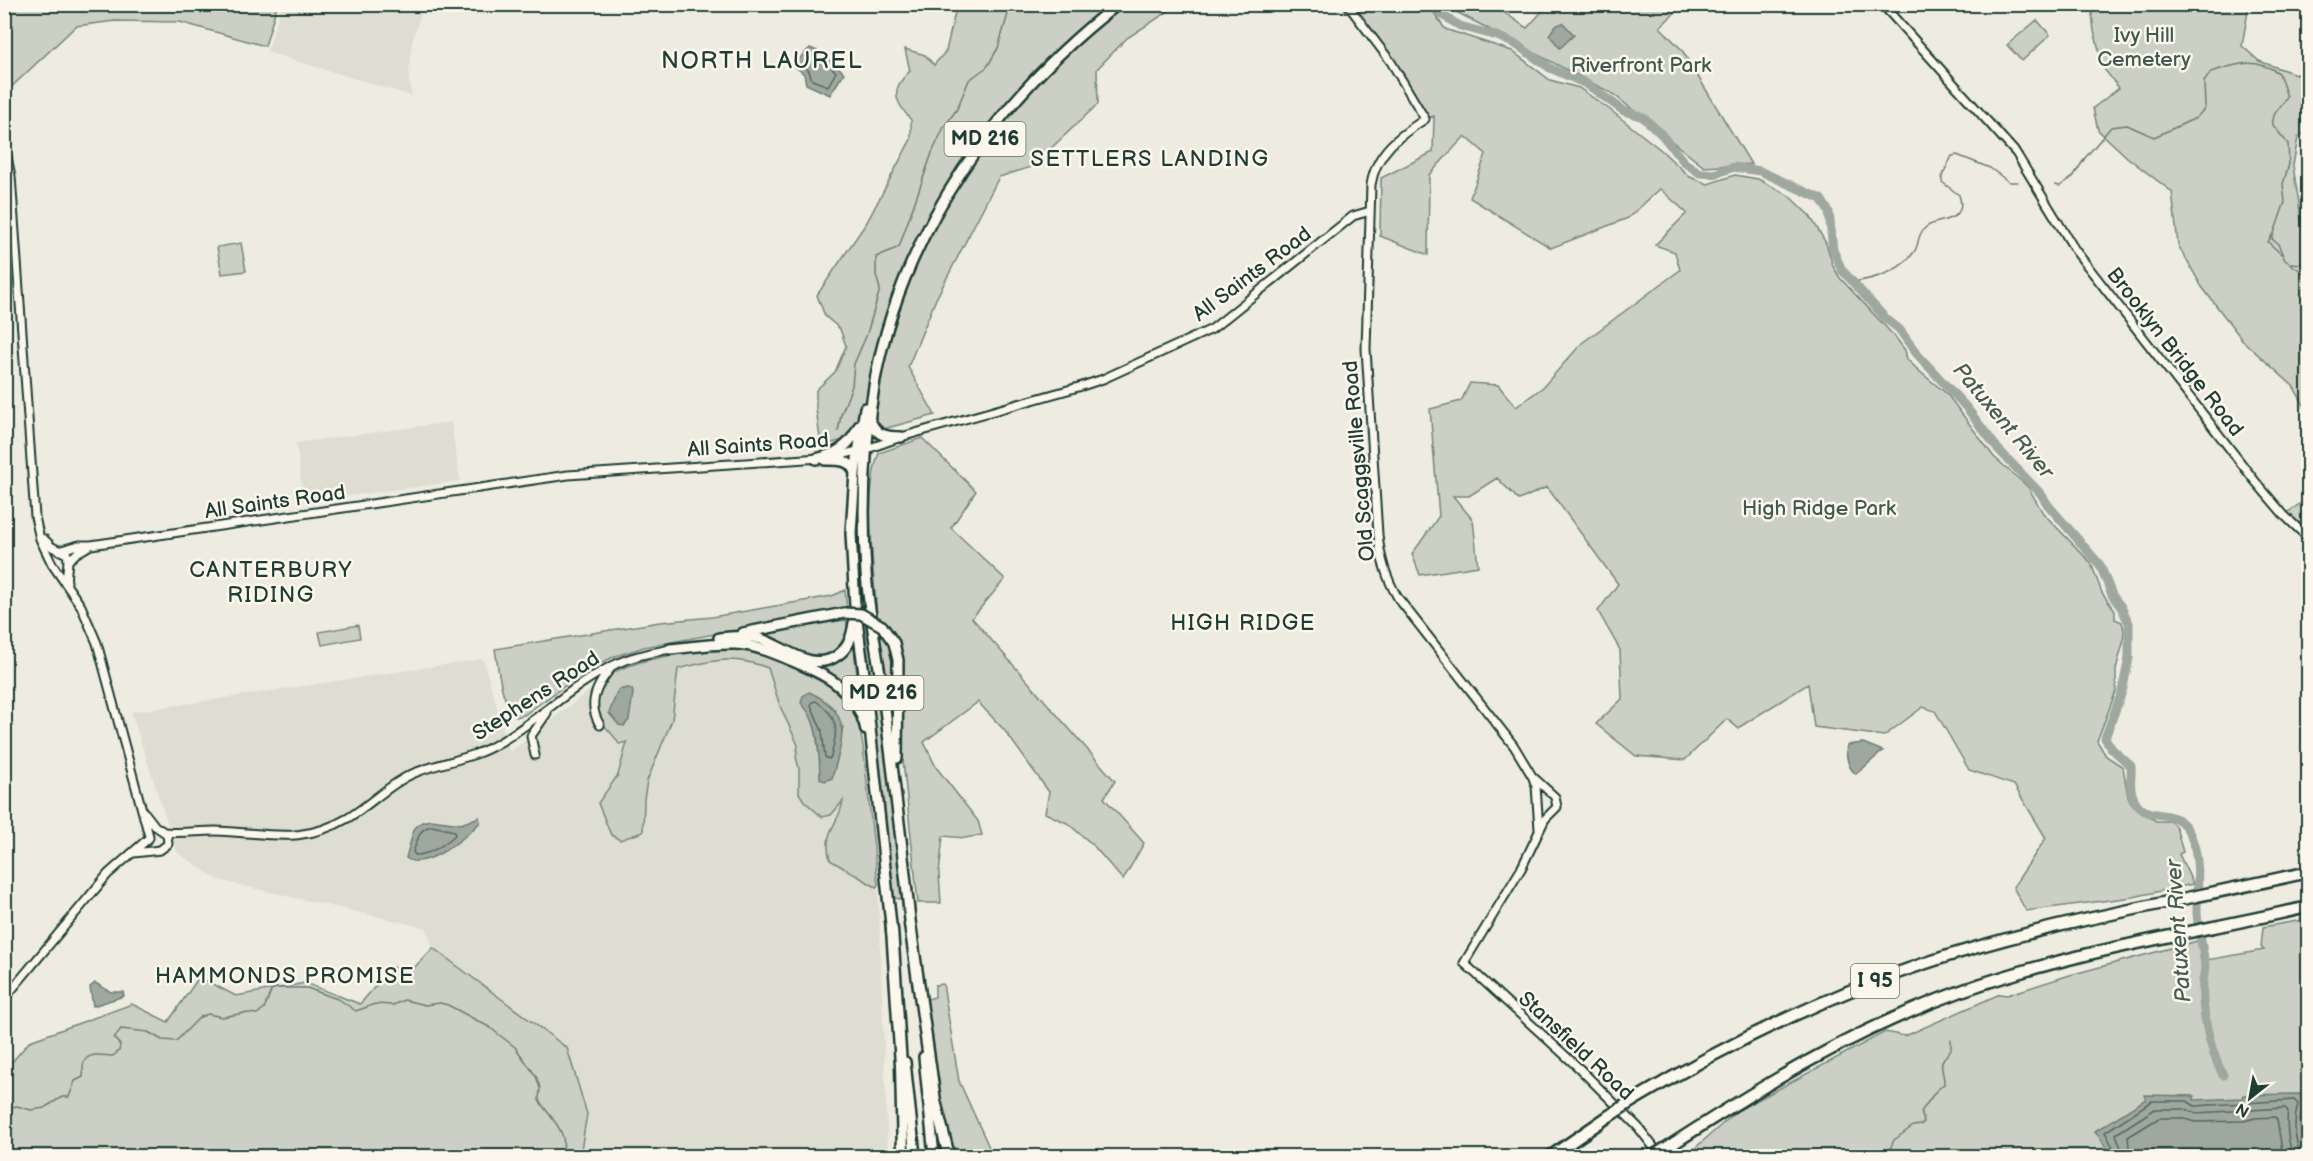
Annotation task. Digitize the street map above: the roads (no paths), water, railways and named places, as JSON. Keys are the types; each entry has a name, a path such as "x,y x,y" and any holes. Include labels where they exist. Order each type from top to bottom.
{"highway":[{"name":"I 95","path":"1552,1155 1632,1101 1736,1042 1863,985 1960,952 2308,872"},
{"name":"I 95","path":"1653,1156 1765,1084 1839,1043 1932,1002 2013,974 2308,907"},
{"path":"910,924 935,1101 949,1156"},
{"path":"892,929 901,1065 903,1156"}],"main road":[{"name":"MD 216","path":"915,1156 866,681 855,606 851,533 855,473 870,420 875,381 885,340 902,290 924,238 966,165 998,122 1032,81 1074,40 1117,5"},
{"name":"MD 216","path":"885,340 876,360 868,392 863,450 866,574 898,811 934,1156"},
{"path":"816,459 837,453 850,442 860,422 868,392"},
{"path":"870,420 874,430 881,435 901,437"},
{"path":"816,459 846,462 853,467 855,473"},
{"path":"714,639 753,637 803,659 829,661 848,645 852,636 855,606"},
{"path":"670,649 844,613 861,614 882,626 894,643 898,660 896,730 898,811"},
{"path":"670,649 721,644 752,646 813,669 844,688 858,707 864,721 880,815"}],"street":[{"name":"Old Scaggsville Road","path":"1347,4 1390,62 1425,119 1396,139 1381,156 1372,176 1367,372 1378,534 1382,560 1398,598 1514,746 1532,776 1550,792"},
{"name":"Brooklyn Bridge Road","path":"1882,4 2016,153 2067,238 2095,277 2254,481 2308,538"},
{"path":"4,142 11,176 35,517 40,539 54,567 86,616 97,643 149,837 152,847 158,850"},
{"name":"All Saints Road","path":"60,550 79,545 92,545 568,475 816,459 863,450 1103,379 1204,333 1220,323 1353,216 1370,211"},
{"path":"39,531 49,545 67,554 68,563 65,574 67,585"},
{"name":"All Saints Road","path":"68,563 77,553 92,545"},
{"path":"50,558 53,553 60,550"},
{"path":"54,567 61,568 68,563"},
{"name":"Stephens Road","path":"162,831 186,833 215,831 285,837 322,830 347,818 390,786 414,774 470,757 496,745 585,681 614,664 670,649"},
{"path":"600,725 594,708 594,694 614,664"},
{"path":"535,755 531,736 553,705"},
{"name":"Old Scaggsville Road","path":"1532,776 1536,798"},
{"path":"1550,792 1557,801 1557,807 1545,819 1539,831 1536,798 1540,794 1550,792"},
{"path":"132,854 158,850 166,847 169,841 151,822 141,806"},
{"path":"1536,807 1543,813 1552,812"},
{"path":"4,999 108,874 153,832 162,831"},
{"name":"Stansfield Road","path":"1539,831 1521,869 1464,963 1580,1069 1638,1127 1661,1156"},
{"name":"Stephens Road","path":"169,841 186,833"}],"water":[{"path":"1563,23 1574,35 1560,48 1549,35 1555,26"},
{"path":"810,48 827,55 844,73 830,95 806,84 804,74 793,65"},
{"path":"632,689 633,693 629,720 624,726 619,725 609,713 618,690"},
{"path":"809,692 833,708 842,728 832,778 825,781 820,779 819,749 812,719 801,703 803,696"},
{"path":"1863,743 1883,751 1856,774 1848,761 1847,745"},
{"path":"479,817 480,822 474,828 445,850 423,860 414,861 406,858 414,829 422,822 431,820 461,824"},
{"path":"95,983 111,992 123,992 124,996 93,1006 90,987"},
{"path":"2300,1094 2304,1105 2300,1120 2303,1145 2308,1156 2106,1156 2108,1150 2095,1131 2146,1099 2144,1095 2194,1096 2194,1100 2243,1098 2244,1095"}],"waterway":[{"path":"838,431 841,415 852,386 854,364 867,334 880,289 876,275 876,257 899,247 932,153 944,127 957,109 969,80 987,67 998,48 1011,4"},
{"name":"Patuxent River","path":"1435,4 1442,15 1460,26 1497,36 1517,45 1550,68 1588,85 1624,111 1643,117 1661,134 1685,163 1700,173 1714,174 1734,167 1760,171 1821,199 1829,212 1833,250 1842,270 1885,318 1899,329 1917,354 1966,407 1998,449 2041,494 2100,565 2112,595 2129,623 2129,658 2122,692 2105,738 2112,749 2131,766 2131,791 2137,805 2144,811 2177,819 2191,836 2197,864 2197,913 2205,968 2203,980 2205,1017 2210,1042 2223,1075"},
{"path":"2055,185 2060,186 2073,177 2085,158 2111,127 2127,125 2154,137 2196,118 2205,108 2204,82 2211,72 2245,64 2270,68 2279,73 2287,97 2275,113 2273,125 2288,144 2289,164 2283,184 2285,202 2272,239 2278,244 2285,260 2308,276"},
{"path":"1853,282 1870,279 1895,269 1909,259 1925,228 1949,219 1959,211 1961,204 1959,195 1942,182 1942,176 1952,156 1957,155 1990,168 2009,182 2018,182"},
{"path":"2272,235 2268,242 2281,254"},
{"path":"2291,263 2302,264 2308,269"},
{"path":"4,1109 17,1106 31,1110 44,1108 62,1097 69,1097 75,1081 83,1077 83,1064 89,1056 113,1056 119,1051 120,1045 114,1038 121,1029 148,1032 162,1040 176,1041 200,1017 208,1014 222,1017 245,1013 257,1014 264,1009 274,988 307,988 340,1000 356,1011 375,1004 393,1005 404,1000 425,1005 440,1003 489,1027 515,1047 536,1076 540,1088 539,1100 562,1134 563,1149 559,1156"},
{"path":"1880,1156 1889,1151 1894,1140 1913,1126 1924,1122 1921,1112 1935,1092 1944,1084 1942,1061 1951,1049 1951,1040"}],"district":[{"name":"NORTH LAUREL","path":"762,60"},
{"name":"SETTLERS LANDING","path":"1150,159"},
{"name":"CANTERBURY RIDING","path":"271,582"},
{"name":"HIGH RIDGE","path":"1243,623"},
{"name":"HAMMONDS PROMISE","path":"285,976"}],"park label":[{"name":"Ivy Hill Cemetery","path":"2144,47"},
{"name":"Riverfront Park","path":"1641,65"},
{"name":"High Ridge Park","path":"1819,508"}]}
